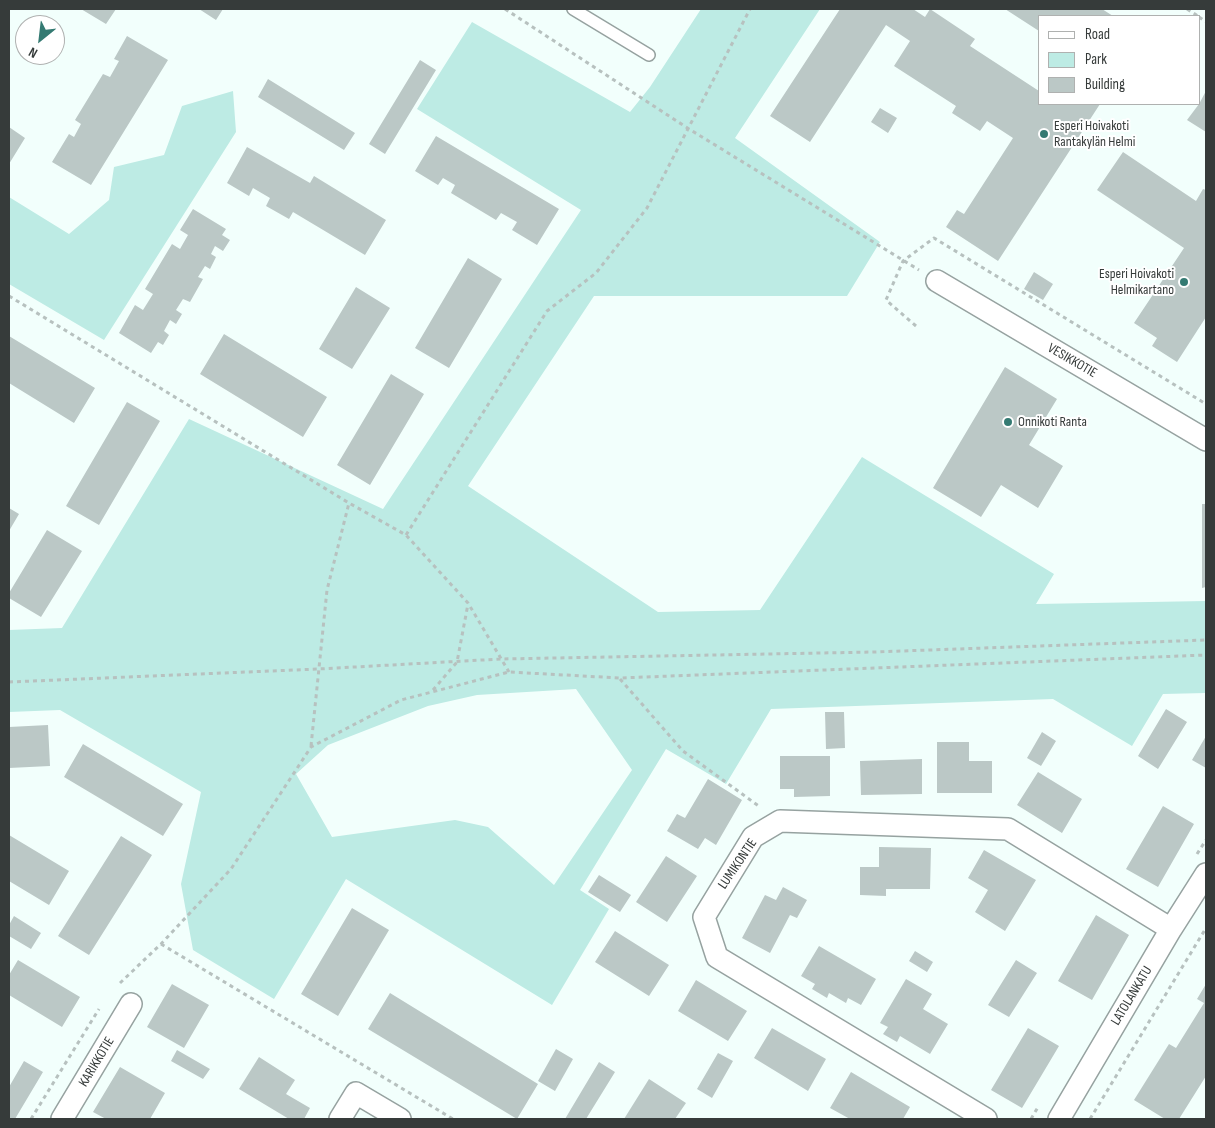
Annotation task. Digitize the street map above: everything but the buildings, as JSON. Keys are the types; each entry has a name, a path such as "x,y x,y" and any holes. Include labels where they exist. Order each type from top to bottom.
{"street":[{"name":"VESIKKOTIE","path":"937,281 1206,440"},
{"path":"780,821 1008,829 1171,929"},
{"name":"LUMIKONTIE","path":"780,821 753,837 704,917 717,957 986,1119"},
{"name":"LATOLANKATU","path":"1059,1119 1171,929 1206,874"},
{"name":"KARIKKOTIE","path":"62,1119 131,1004"},
{"path":"340,1119 356,1093 400,1119"}],"lane":[{"path":"573,9 650,55"}],"path":[{"path":"505,9 689,129 937,281"},
{"path":"406,535 547,311 596,272 647,208 750,9"},
{"path":"9,296 406,535 468,603 509,672"},
{"path":"115,988 161,944 231,869 311,747 327,590 350,503"},
{"path":"432,692 457,662 468,603"},
{"path":"9,682 501,659 874,652 1206,640"},
{"path":"311,747 400,700 509,672 620,678 1206,655"},
{"path":"620,678 683,751 780,821"},
{"path":"1090,1119 1206,928"},
{"path":"161,944 453,1119"},
{"path":"31,1119 103,1003"}],"green space":[{"path":"701,9 820,9 735,138 880,242 847,296 594,296 468,486 658,612 760,610 862,457 1054,574 1036,604 1206,601 1206,693 1163,694 1132,746 1053,699 771,709 726,784 666,749 580,890 609,909 552,1005 346,879 274,999 193,950 181,884 201,792 60,710 9,712 9,630 62,628 189,419 383,509 581,210 417,109 472,22 630,112 650,87","holes":["576,689 632,770 554,885 488,827 455,820 332,837 296,774 328,745 428,706 477,695"]},
{"path":"233,91 236,132 104,340 9,284 9,197 69,234 109,200 114,167 164,155 182,106"}],"place":[{"name":"Esperi Hoivakoti Rantakylän Helmi","path":"1044,134"},
{"name":"Esperi Hoivakoti Helmikartano","path":"1184,282"},
{"name":"Onnikoti Ranta","path":"1008,422"}]}
